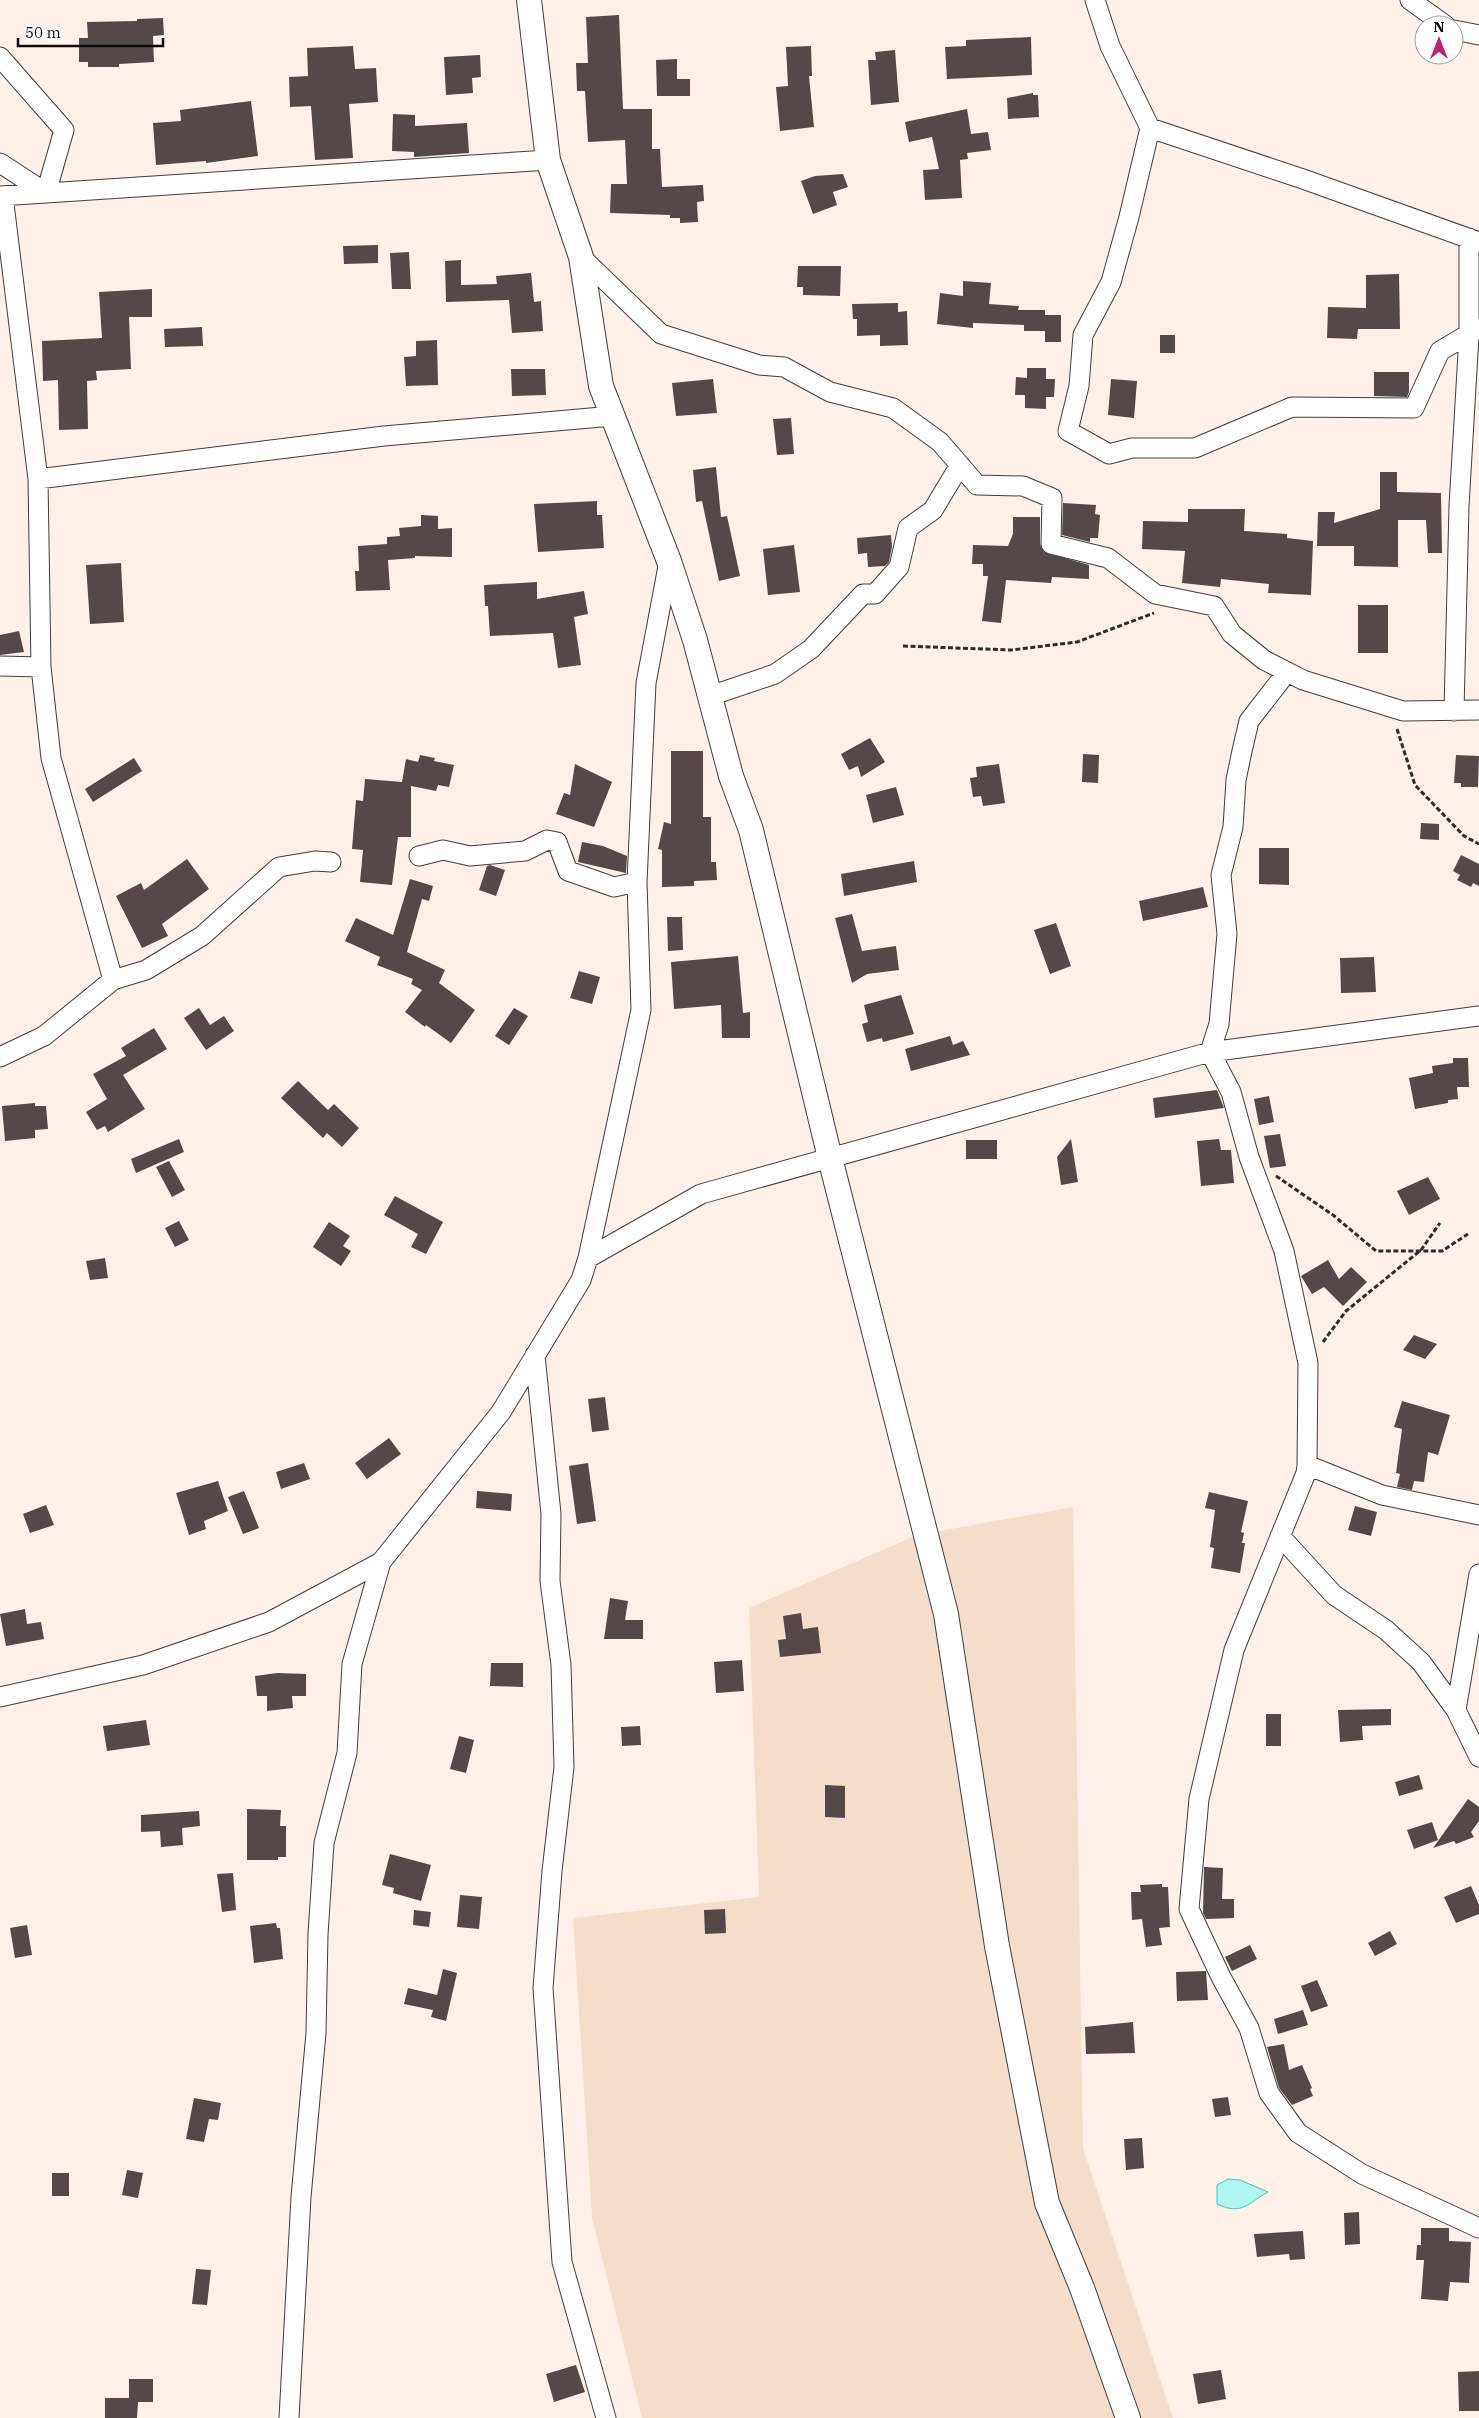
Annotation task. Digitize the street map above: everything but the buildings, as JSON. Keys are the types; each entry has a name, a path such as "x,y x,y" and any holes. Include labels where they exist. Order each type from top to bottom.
{"street":[{"path":"528,0 548,160 581,257 601,386 669,561 694,640 731,776 751,830 830,1158 946,1614 998,1946 1047,2203 1082,2288 1128,2418"},
{"path":"1095,0 1110,46 1150,128 1111,282 1083,335 1079,386 1068,431 1109,454 1132,448 1195,448 1292,407 1414,408 1440,351 1474,332"},
{"path":"1410,0 1431,15"},
{"path":"1464,32 1479,35"},
{"path":"0,58 64,130 46,193"},
{"path":"1150,128 1303,179 1474,240 1474,332 1459,506 1454,711"},
{"path":"113,980 51,758 41,667 38,479 2,196 548,160"},
{"path":"0,163 46,193"},
{"path":"581,257 661,334 758,365 784,367 830,392 893,408 940,442 977,485 1023,486 1052,498 1051,544 1108,558 1155,594 1214,606 1232,634 1264,660 1287,672 1303,680 1403,711 1479,710"},
{"path":"38,479 375,437 613,416"},
{"path":"710,696 775,674 811,649 863,594 875,594 899,567 908,528 933,510 960,465"},
{"path":"289,2418 301,2197 316,2033 318,1934 324,1843 346,1753 352,1664 381,1562 501,1412 581,1280 588,1258 641,1010 637,882 646,683 669,561"},
{"path":"0,666 41,667"},
{"path":"1287,672 1249,721 1236,780 1233,828 1221,875 1227,934 1219,1024 1210,1052 1231,1092 1249,1157 1284,1251 1308,1362 1307,1464 1306,1472 1234,1650 1199,1799 1189,1909 1221,1977 1249,2028 1269,2093 1298,2133 1362,2174 1479,2228"},
{"path":"419,856 443,850 470,856 525,851 546,840 557,842 568,871 614,887 637,882"},
{"path":"0,1056 44,1036 113,980 146,970 202,936 279,867 315,861 331,862"},
{"path":"588,1258 701,1194 1210,1052 1479,1016"},
{"path":"535,1355 551,1514 550,1581 561,1665 564,1767 552,1871 544,1998 562,2262 606,2418"},
{"path":"1307,1464 1382,1495 1479,1515"},
{"path":"1280,1536 1334,1595 1386,1630 1421,1662 1456,1710 1479,1758"},
{"path":"0,1697 143,1665 269,1622 381,1562"},
{"path":"1456,1710 1479,1574"}],"path":[{"path":"903,646 1011,650 1077,642 1187,601"},
{"path":"1390,707 1415,785 1464,836 1479,844"},
{"path":"1249,1157 1333,1215 1376,1251 1442,1251 1468,1234"},
{"path":"1308,1362 1346,1311 1421,1250 1440,1223"}],"shaded area":[{"path":"1073,1507 1083,2148 1173,2418 642,2418 592,2218 573,1918 759,1897 749,1608 917,1535"}],"water":[{"path":"1228,2179 1240,2180 1268,2192 1244,2207 1233,2209 1217,2204 1217,2185"}]}
